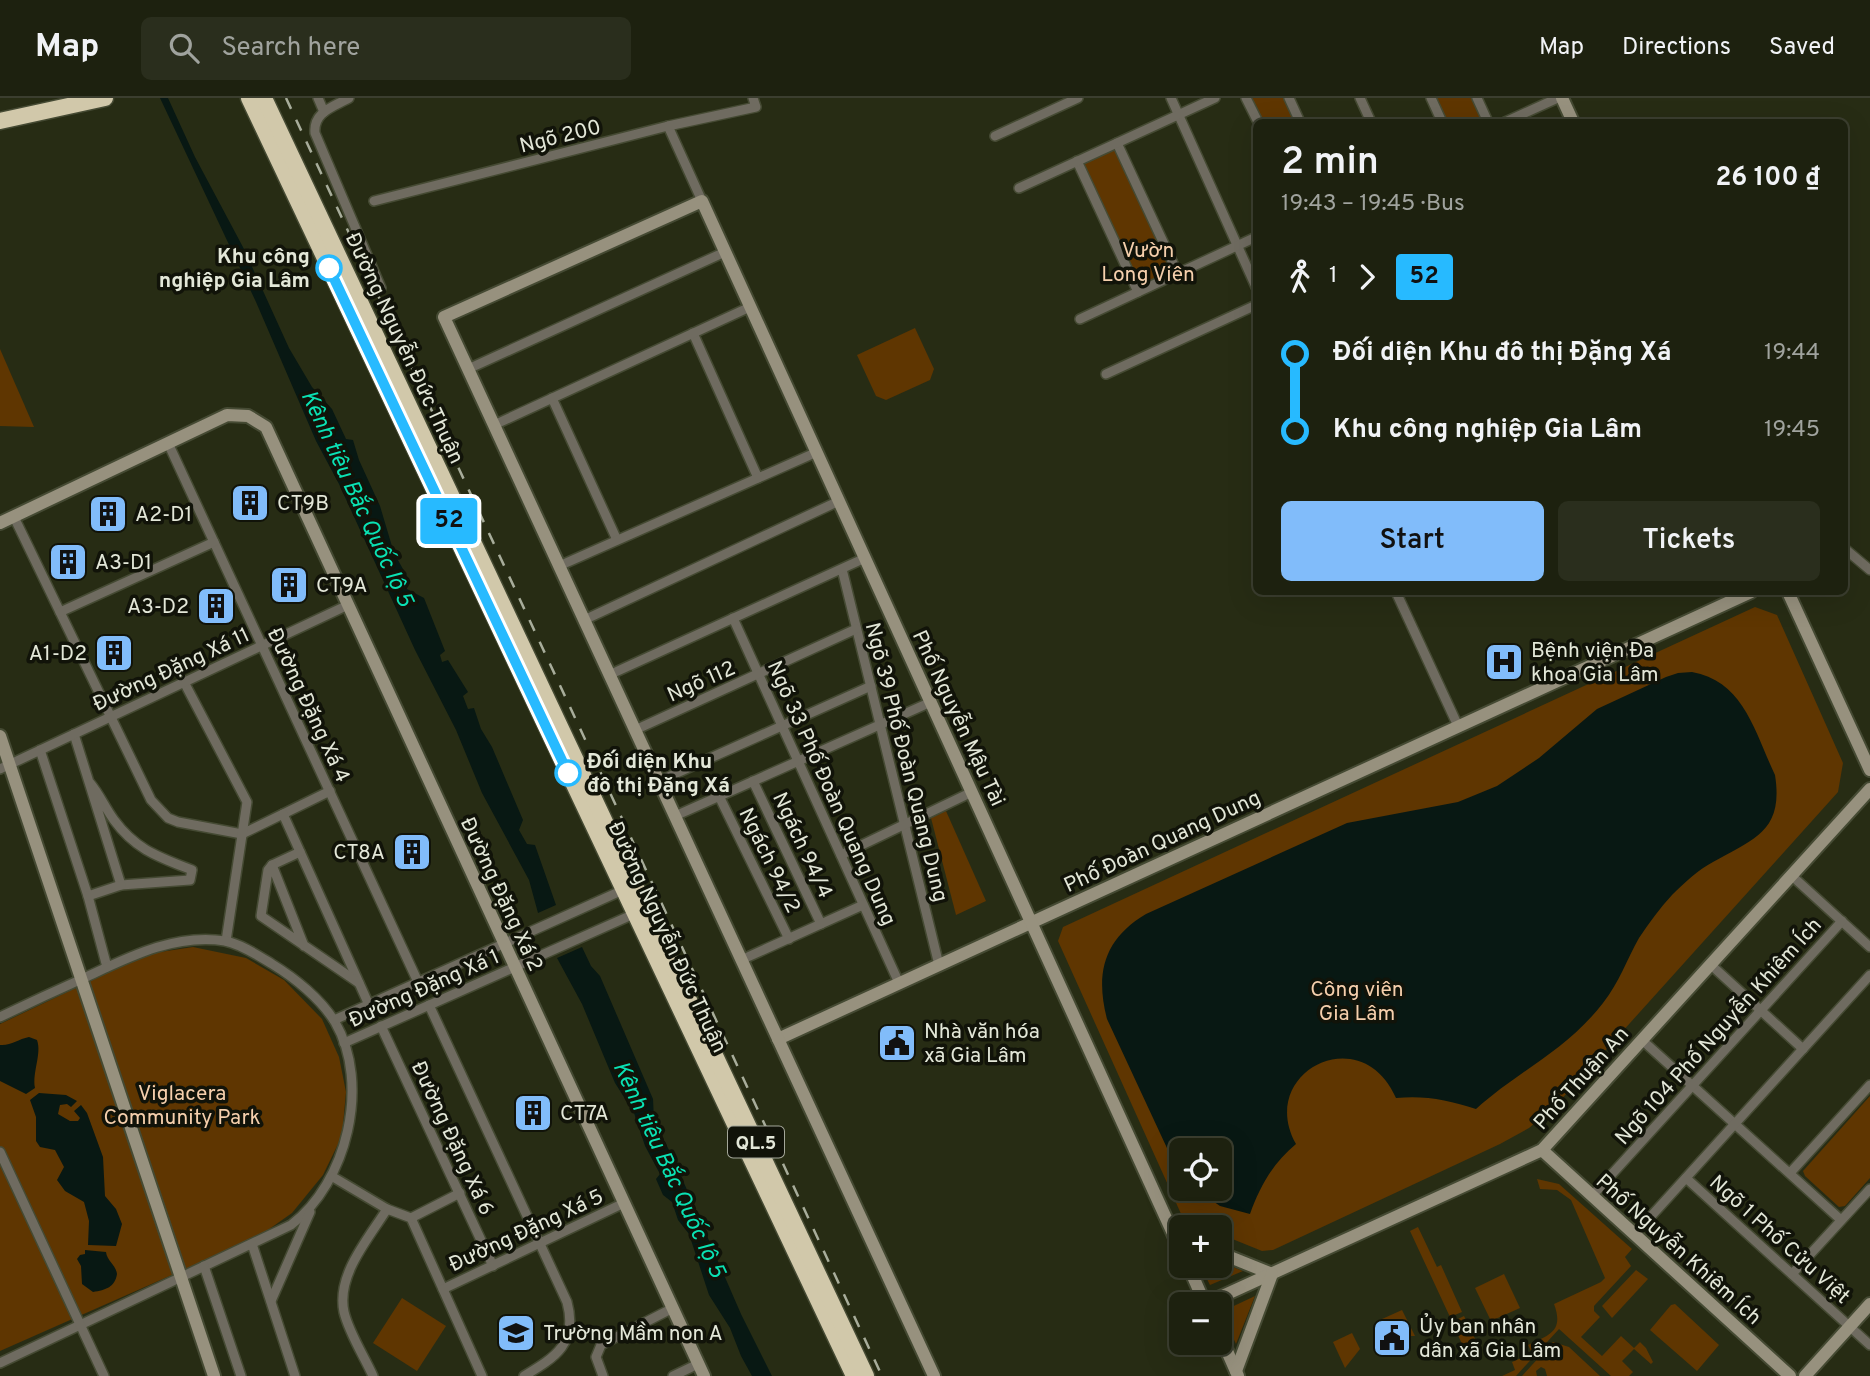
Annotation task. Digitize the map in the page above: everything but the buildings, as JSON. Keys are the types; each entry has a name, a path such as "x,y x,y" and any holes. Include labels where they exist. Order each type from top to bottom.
{"highway":[{"path":"0,121 105,98"},
{"name":"Đường Nguyễn Đức Thuận","path":"249,98 866,1376"},
{"name":"Đường Nguyễn Đức Thuận","path":"264,98 629,888"},
{"name":"Đường Nguyễn Đức Thuận","path":"640,911 854,1376"}],"street":[{"path":"318,98 324,112"},
{"path":"349,98 316,119 316,138 381,288"},
{"path":"995,136 1078,98"},
{"path":"1171,98 1253,280"},
{"path":"1019,188 1215,98"},
{"path":"1246,98 1256,119"},
{"path":"1289,98 1299,119"},
{"path":"1360,98 1370,119"},
{"path":"1430,98 1440,119"},
{"path":"1477,98 1487,119"},
{"path":"1512,119 1560,98 1571,119"},
{"name":"Ngõ 200","path":"374,201 755,103"},
{"path":"668,126 702,201 444,317 934,1376"},
{"path":"1117,143 1178,274"},
{"path":"1077,162 1138,292"},
{"name":"Phố Nguyễn Mậu Tài","path":"702,201 1031,922 1169,1217"},
{"path":"1080,319 1253,238"},
{"path":"468,369 725,252"},
{"path":"1106,374 1253,306"},
{"path":"494,425 750,307"},
{"path":"692,333 758,478"},
{"path":"552,398 617,540"},
{"name":"Đường Đặng Xá 2","path":"168,443 227,415 248,416 266,427 701,1370"},
{"path":"0,523 168,443"},
{"name":"Đường Đặng Xá 4","path":"168,443 418,982"},
{"path":"559,566 817,452"},
{"path":"584,620 839,501"},
{"path":"14,516 151,800 159,811 178,822 242,834 330,791"},
{"path":"60,612 214,542"},
{"path":"1848,551 1870,570"},
{"path":"609,675 865,558"},
{"name":"Ngõ 39 Phố Đoàn Quang Dung","path":"842,569 939,965"},
{"path":"1397,595 1458,726"},
{"name":"Phố Đoàn Quang Dung","path":"778,1039 1744,595"},
{"path":"1789,595 1870,770"},
{"name":"Đường Đặng Xá 11","path":"5,767 348,605"},
{"name":"Ngõ 33 Phố Đoàn Quang Dung","path":"733,618 899,983"},
{"name":"Ngõ 112","path":"635,730 856,629"},
{"path":"184,682 247,802 226,941"},
{"path":"659,781 781,724 871,686"},
{"path":"675,816 931,702"},
{"path":"74,734 121,885"},
{"path":"0,736 5,767 82,979 214,1376"},
{"path":"40,750 88,896 107,967"},
{"name":"Ngách 94/4","path":"753,781 821,924"},
{"path":"88,896 121,885 190,880 192,870 150,853 128,838 90,783"},
{"name":"Phố Thuận An","path":"1231,1292 1542,1150 1870,789"},
{"path":"841,855 972,792"},
{"name":"Ngách 94/2","path":"719,796 789,939"},
{"path":"283,814 369,1005"},
{"path":"300,852 272,865 268,870 261,916 359,983"},
{"path":"272,865 304,946"},
{"path":"1791,875 1870,947"},
{"name":"Đường Đặng Xá 1","path":"334,1020 629,888"},
{"path":"741,960 863,905"},
{"name":"Đường Đặng Xá 1","path":"344,1043 640,911"},
{"name":"Ngõ 104 Phố Nguyễn Khiêm Ích","path":"1592,1196 1842,921"},
{"path":"0,1017 163,944 194,940 226,941 286,973 312,995 334,1020 344,1043 351,1089 350,1115 345,1140 332,1177 314,1204 271,1302"},
{"path":"1710,964 1803,1049"},
{"path":"1634,1235 1870,975"},
{"path":"429,1005 567,1302 571,1326 567,1340 548,1362 524,1376"},
{"name":"Đường Đặng Xá 6","path":"382,1026 493,1266"},
{"path":"1642,1040 1841,1220"},
{"path":"1790,1173 1870,1085"},
{"name":"Phố Nguyễn Khiêm Ích","path":"1542,1150 1790,1376"},
{"path":"0,1152 104,1376"},
{"path":"332,1177 387,1209 411,1218 482,1376"},
{"name":"Ngõ 1 Phố Cửu Việt","path":"1686,1178 1870,1345"},
{"path":"1792,1274 1870,1189"},
{"path":"411,1218 460,1194"},
{"name":"Đường Đặng Xá 5","path":"443,1289 624,1203"},
{"path":"0,1363 291,1225 314,1204"},
{"path":"373,1376 344,1313 342,1296 346,1278 387,1209"},
{"path":"252,1244 295,1376"},
{"path":"1232,1258 1272,1273 1237,1374"},
{"path":"204,1266 241,1376"},
{"path":"1805,1376 1870,1304"},
{"path":"603,1376 596,1357 601,1345 673,1308"},
{"path":"1229,1355 1237,1374"},
{"path":"673,1376 701,1370"}],"green space":[{"path":"1246,98 1289,98 1299,119 1256,119"},
{"path":"1436,98 1471,98 1482,119 1446,119"},
{"name":"Vườn Long Viên","path":"1117,143 1178,274 1138,292 1077,161"},
{"path":"915,328 934,369 930,380 886,400 876,396 857,355"},
{"path":"0,349 34,427 0,426"},
{"name":"Công viên Gia Lâm","path":"1755,607 1777,615 1843,763 1838,792 1558,1103 1529,1128 1273,1250 1262,1251 1232,1239 1232,1215 1182,1215 1175,1201 1232,1201 1232,1138 1169,1138 1169,1187 1058,941 1063,927"},
{"path":"946,811 986,901 956,915 931,818"},
{"name":"Viglacera Community Park","path":"193,947 246,958 284,980 322,1019 339,1057 346,1092 342,1136 323,1175 292,1213 258,1237 0,1351 0,1024 147,954"},
{"path":"1870,1096 1870,1178 1845,1206 1839,1207 1805,1176 1803,1171"},
{"path":"1537,1179 1559,1184 1632,1249 1625,1257 1631,1266 1594,1306 1594,1311 1600,1317 1581,1337 1602,1356 1621,1336 1634,1348 1640,1342 1653,1362 1651,1364 1634,1349 1622,1361 1633,1372 1629,1376 1611,1376 1559,1329 1516,1376 1502,1376 1515,1370 1512,1362 1532,1353 1528,1345 1553,1331 1557,1320 1554,1304 1605,1278 1571,1200 1557,1190 1540,1189"},
{"path":"1418,1227 1437,1267 1441,1265 1462,1312 1450,1317 1410,1231"},
{"path":"1232,1267 1243,1271 1232,1276"},
{"path":"1636,1270 1648,1279 1612,1318 1602,1306"},
{"path":"1504,1274 1520,1308 1491,1321 1475,1288"},
{"path":"1206,1278 1226,1278 1210,1285"},
{"path":"1255,1296 1236,1344 1232,1335 1232,1307"},
{"path":"402,1298 446,1326 417,1371 373,1343"},
{"path":"1675,1304 1719,1345 1697,1371 1650,1330 1671,1305"},
{"path":"1402,1310 1415,1336 1390,1336 1382,1319"},
{"path":"1464,1316 1480,1349 1467,1355 1452,1322"},
{"path":"1352,1333 1360,1349 1345,1368 1333,1342"},
{"path":"1553,1342 1569,1347 1600,1376 1547,1376 1545,1369 1541,1367 1536,1371 1537,1376 1522,1376"}],"water":[{"name":"Kênh tiêu Bắc Quốc lộ 5","path":"160,98 168,98 195,157 244,249 289,348 312,387 332,409 346,439 353,440 380,506 394,553 408,578 404,582 407,589 424,598 445,651 440,655 442,662 448,660 468,692 463,696 468,709 474,708 481,729 492,747 523,820 519,830 527,844 535,845 556,905 538,913 529,880 482,793 456,730 316,441 256,302"},
{"name":"Công viên Gia Lâm","path":"1692,672 1710,677 1736,697 1746,711 1775,775 1777,794 1770,822 1753,839 1686,881 1639,938 1609,995 1589,1020 1476,1109 1436,1099 1396,1098 1380,1074 1360,1061 1338,1059 1318,1064 1301,1077 1290,1096 1287,1118 1296,1144 1268,1176 1250,1214 1220,1206 1213,1201 1232,1201 1232,1138 1169,1138 1169,1152 1107,1019 1102,987 1103,972 1106,959 1120,934 1146,914 1347,823 1458,802 1497,786 1539,758 1597,709 1678,673"},
{"name":"Kênh tiêu Bắc Quốc lộ 5","path":"582,947 591,966 600,976 653,1099 654,1120 741,1314 772,1376 752,1376 730,1328 709,1295 689,1234 678,1220 672,1202 663,1195 656,1179 660,1174 645,1146 634,1113 615,1083 582,1004 557,958"},
{"path":"29,1037 37,1040 38,1051 35,1088 26,1094 0,1081 0,1045"},
{"path":"39,1093 66,1095 77,1101 71,1107 67,1104 60,1105 58,1114 70,1121 78,1121 80,1118 74,1111 81,1105 87,1113 103,1157 105,1196 116,1209 122,1224 116,1246 88,1245 89,1221 84,1202 65,1191 57,1180 64,1167 55,1150 40,1147 36,1141 36,1117 30,1100"},
{"path":"85,1250 106,1252 117,1274 109,1287 93,1292 82,1284 81,1266 77,1259 85,1254"}],"railway":[{"path":"286,98 882,1376"}],"bus line":[{"name":"52","path":"329,268 568,773"}],"place":[{"name":"Khu công nghiệp Gia Lâm","path":"329,268"},
{"name":"CT9B","path":"250,503"},
{"name":"A2-D1","path":"108,514"},
{"name":"A3-D1","path":"68,562"},
{"name":"CT9A","path":"289,585"},
{"name":"A3-D2","path":"216,606"},
{"name":"A1-D2","path":"114,653"},
{"name":"Bệnh viện Đa khoa Gia Lâm","path":"1504,662"},
{"name":"Đối diện Khu đô thị Đặng Xá","path":"568,773"},
{"name":"CT8A","path":"412,852"},
{"name":"Nhà văn hóa xã Gia Lâm","path":"897,1043"},
{"name":"CT7A","path":"533,1113"},
{"name":"Trường Mầm non A","path":"516,1333"},
{"name":"Ủy ban nhân dân xã Gia Lâm","path":"1392,1338"}]}
